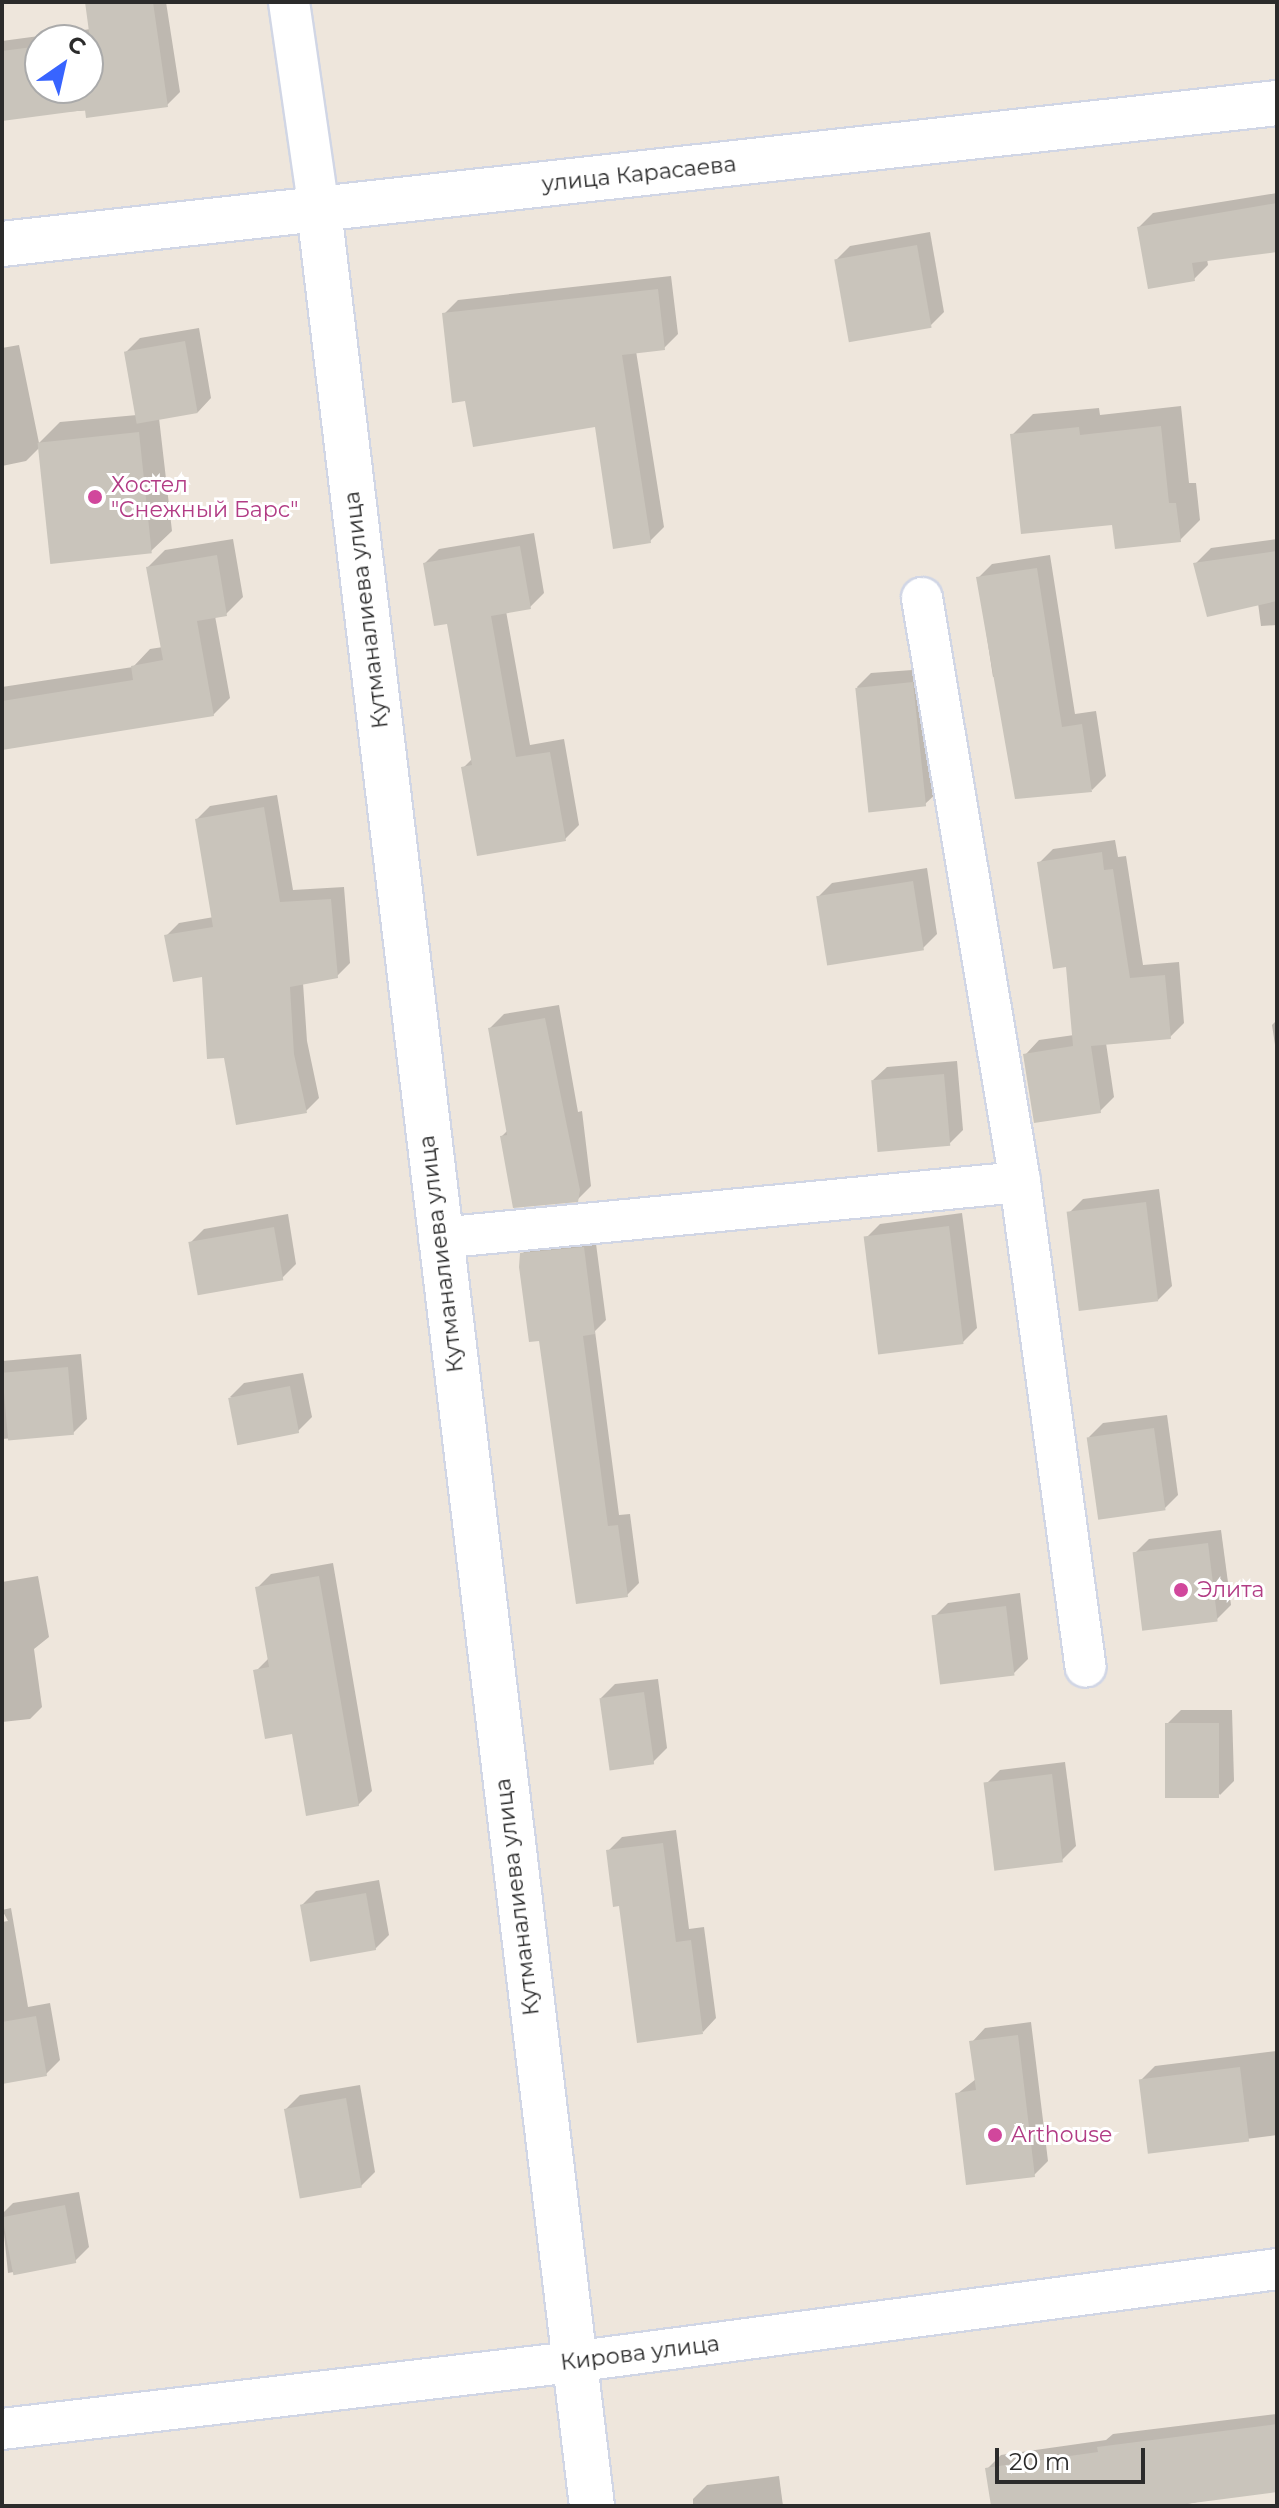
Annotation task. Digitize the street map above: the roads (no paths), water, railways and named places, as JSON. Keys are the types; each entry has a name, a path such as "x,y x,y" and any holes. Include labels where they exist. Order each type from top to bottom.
{"street":[{"name":"Кутманалиева улица","path":"289,2 319,210 572,2362 592,2506"},
{"name":"улица Карасаева","path":"2,244 1277,103"},
{"path":"922,598 1020,1182 1086,1667"},
{"path":"439,1238 1020,1182"},
{"name":"Кирова улица","path":"2,2429 572,2362 1277,2269"}],"place":[{"name":"Хостел \"Снежный Барс\"","path":"95,497"},
{"name":"Элита","path":"1181,1590"},
{"name":"Arthouse","path":"995,2135"}]}
